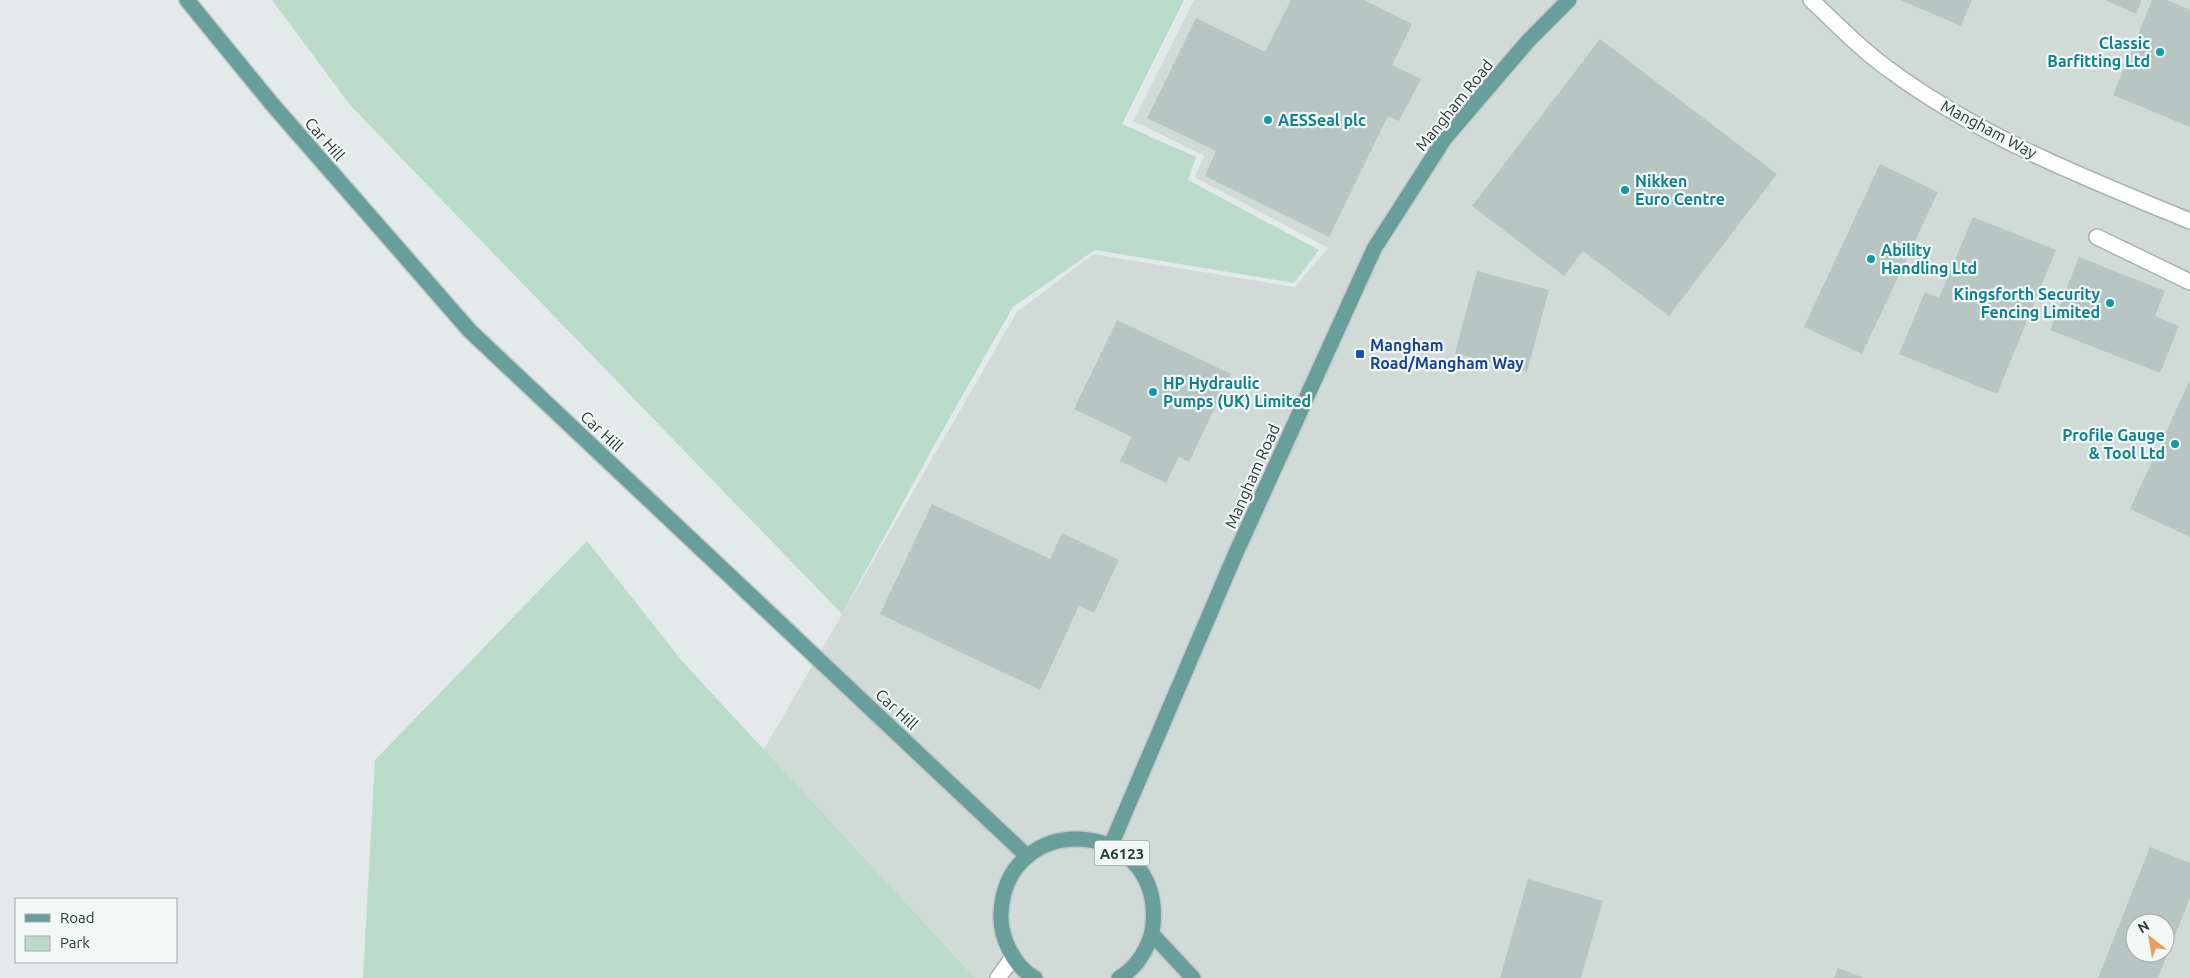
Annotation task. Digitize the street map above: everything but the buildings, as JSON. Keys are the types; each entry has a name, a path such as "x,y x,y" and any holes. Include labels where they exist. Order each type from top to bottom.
{"main road":[{"name":"Car Hill","path":"187,0 272,104 470,330 1027,856"},
{"name":"Mangham Road","path":"1111,845 1235,554 1374,249 1445,138 1529,40 1569,0"},
{"name":"A6123","path":"1035,978 1013,957 1004,937 1001,915 1003,893 1013,873 1027,856 1046,845 1068,838 1090,839 1111,845 1133,861 1147,882 1154,908 1152,934 1142,956 1125,975 1119,978"},
{"path":"1152,934 1193,978"}],"street":[{"name":"Mangham Way","path":"1811,0 1884,67 2000,138 2084,177 2190,221"},
{"path":"2097,237 2190,282"},
{"path":"998,978 1013,957"}],"shaded area":[{"path":"1194,0 2190,0 2190,978 975,978 763,751 1017,312 1093,254 1295,287 1328,248 1194,177 1205,156 1133,121"}],"green space":[{"path":"272,0 1184,0 1122,124 1196,157 1188,180 1319,250 1294,283 1095,250 1013,307 941,433 842,614 350,105"},
{"path":"587,541 683,662 975,978 363,978 375,760"}],"place":[{"name":"Classic Barfitting Ltd","path":"2160,52"},
{"name":"AESSeal plc","path":"1268,120"},
{"name":"Nikken Euro Centre","path":"1625,190"},
{"name":"Ability Handling Ltd","path":"1871,259"},
{"name":"Kingsforth Security Fencing Limited","path":"2110,303"},
{"name":"Mangham Road/Mangham Way","path":"1360,354"},
{"name":"HP Hydraulic Pumps (UK) Limited","path":"1153,392"},
{"name":"Profile Gauge & Tool Ltd","path":"2175,444"}]}
